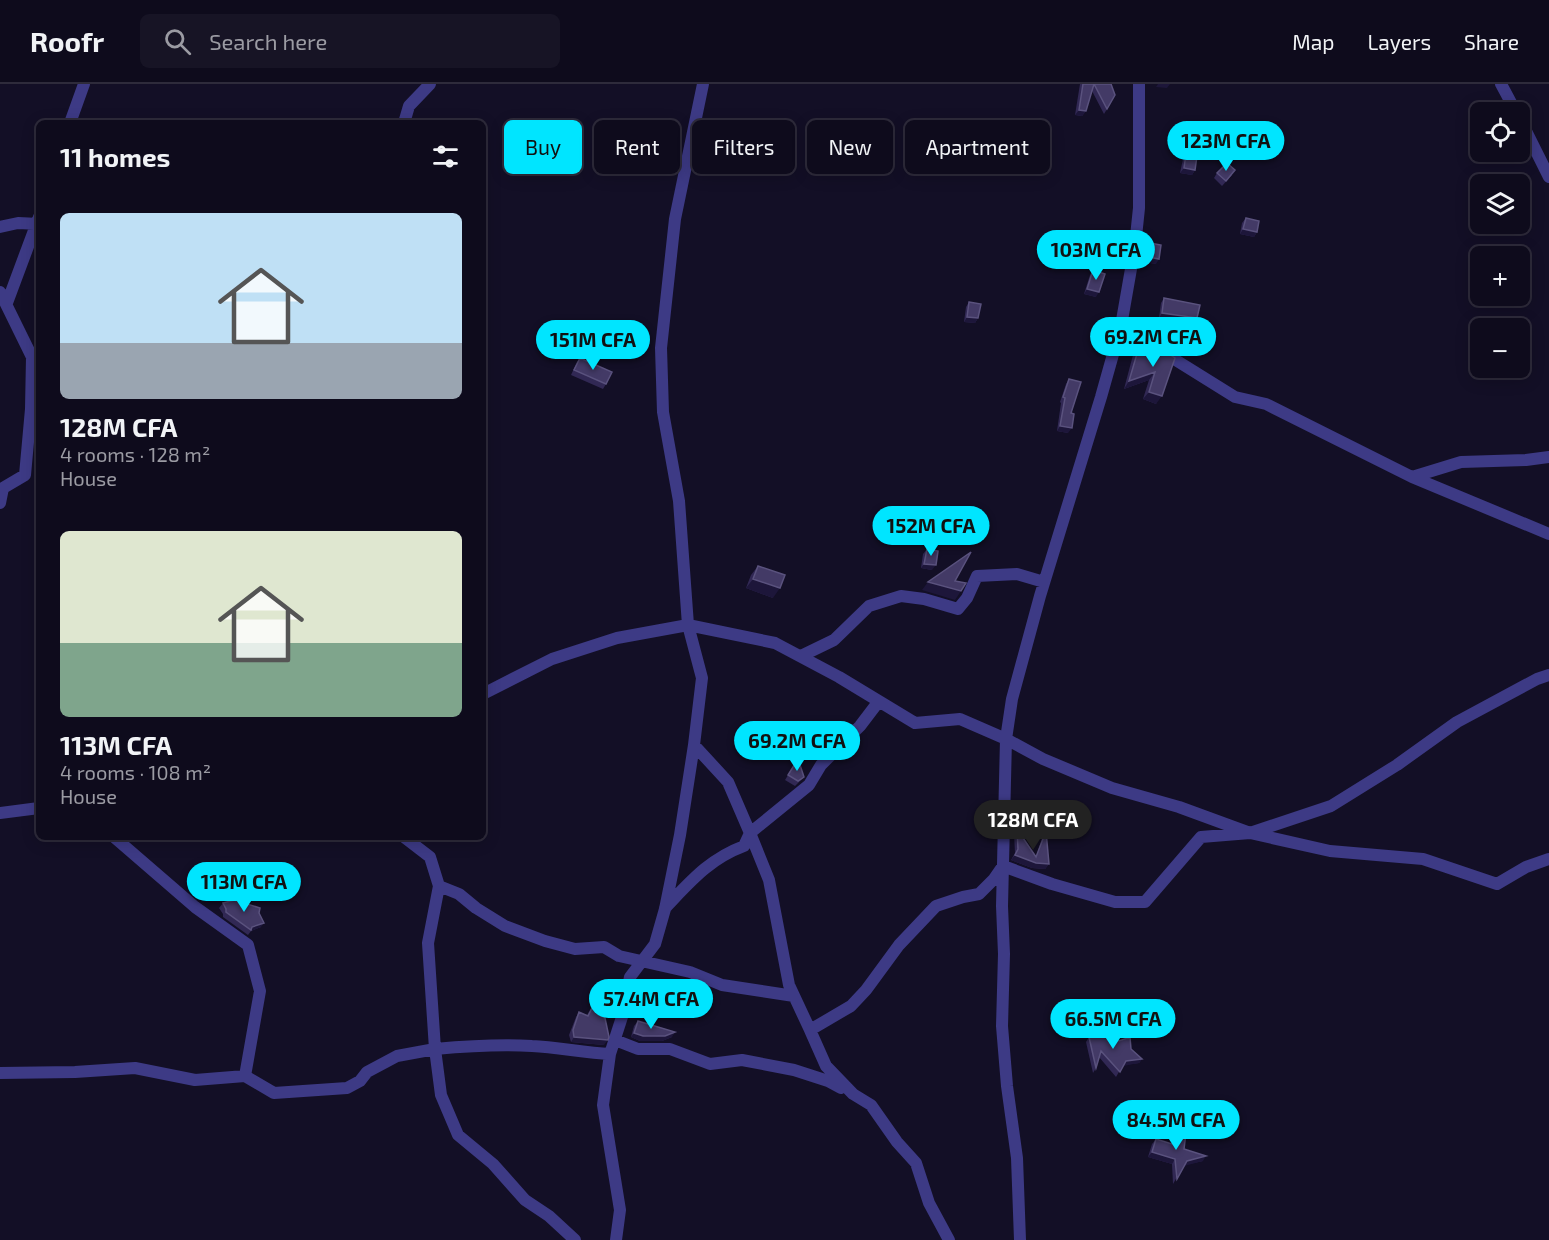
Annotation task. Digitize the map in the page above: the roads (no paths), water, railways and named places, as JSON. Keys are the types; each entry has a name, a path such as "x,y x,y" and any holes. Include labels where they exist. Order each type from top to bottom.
{"street":[{"path":"71,120 84,84"},
{"path":"405,120 410,106 430,84"},
{"path":"616,1240 620,1210 603,1105 610,1054 622,1017 630,977 655,944 665,909 680,835 702,678 688,625 679,501 663,412 661,348 675,219 703,84"},
{"path":"1020,1240 1017,1158 1007,1086 1002,1026 1006,739 1017,679 1044,582 1121,326 1139,208 1139,84"},
{"path":"1501,84 1511,102"},
{"path":"1530,139 1549,177"},
{"path":"0,227 36,222"},
{"path":"7,303 36,227"},
{"path":"0,292 32,357 31,409 25,475 3,488 0,503"},
{"path":"1121,326 1235,397 1266,404 1412,477 1549,534"},
{"path":"1412,477 1461,462 1549,457"},
{"path":"801,656 834,640 869,606 901,596 924,599 958,609 968,598 977,576 1017,574 1044,582"},
{"path":"486,692 552,659 617,638 688,625 775,643 915,723 960,719 1006,739 1043,759 1112,788 1179,807 1250,833 1330,851 1423,859 1497,884 1526,867 1549,859"},
{"path":"1003,866 1052,884 1115,902 1145,902 1201,837 1250,833 1331,806 1396,765 1456,722 1537,679 1549,675"},
{"path":"665,909 696,874 730,851 744,846 750,833 809,785 821,765 860,726 879,701"},
{"path":"694,745 728,782 769,880 789,986 826,1066 853,1094"},
{"path":"0,813 36,808"},
{"path":"117,840 195,907 248,945 260,992 245,1076"},
{"path":"408,840 430,857 439,886 428,943 435,1049 441,1095 458,1135 494,1164 525,1200 549,1216 575,1240"},
{"path":"810,1030 851,1005 866,990 899,945 936,906 979,894 1003,866"},
{"path":"439,886 459,894 505,926 545,941 575,949 604,947 619,956 690,972 722,985 794,996"},
{"path":"615,1040 638,1048 670,1049 710,1064 742,1060 794,1070 828,1081 853,1094 871,1105 897,1142 916,1163 929,1203 949,1240"},
{"path":"0,1072 75,1072 135,1068 195,1080 245,1076 274,1093 347,1089 360,1082 367,1072 397,1056 435,1049 475,1045 534,1046 610,1054"}]}
